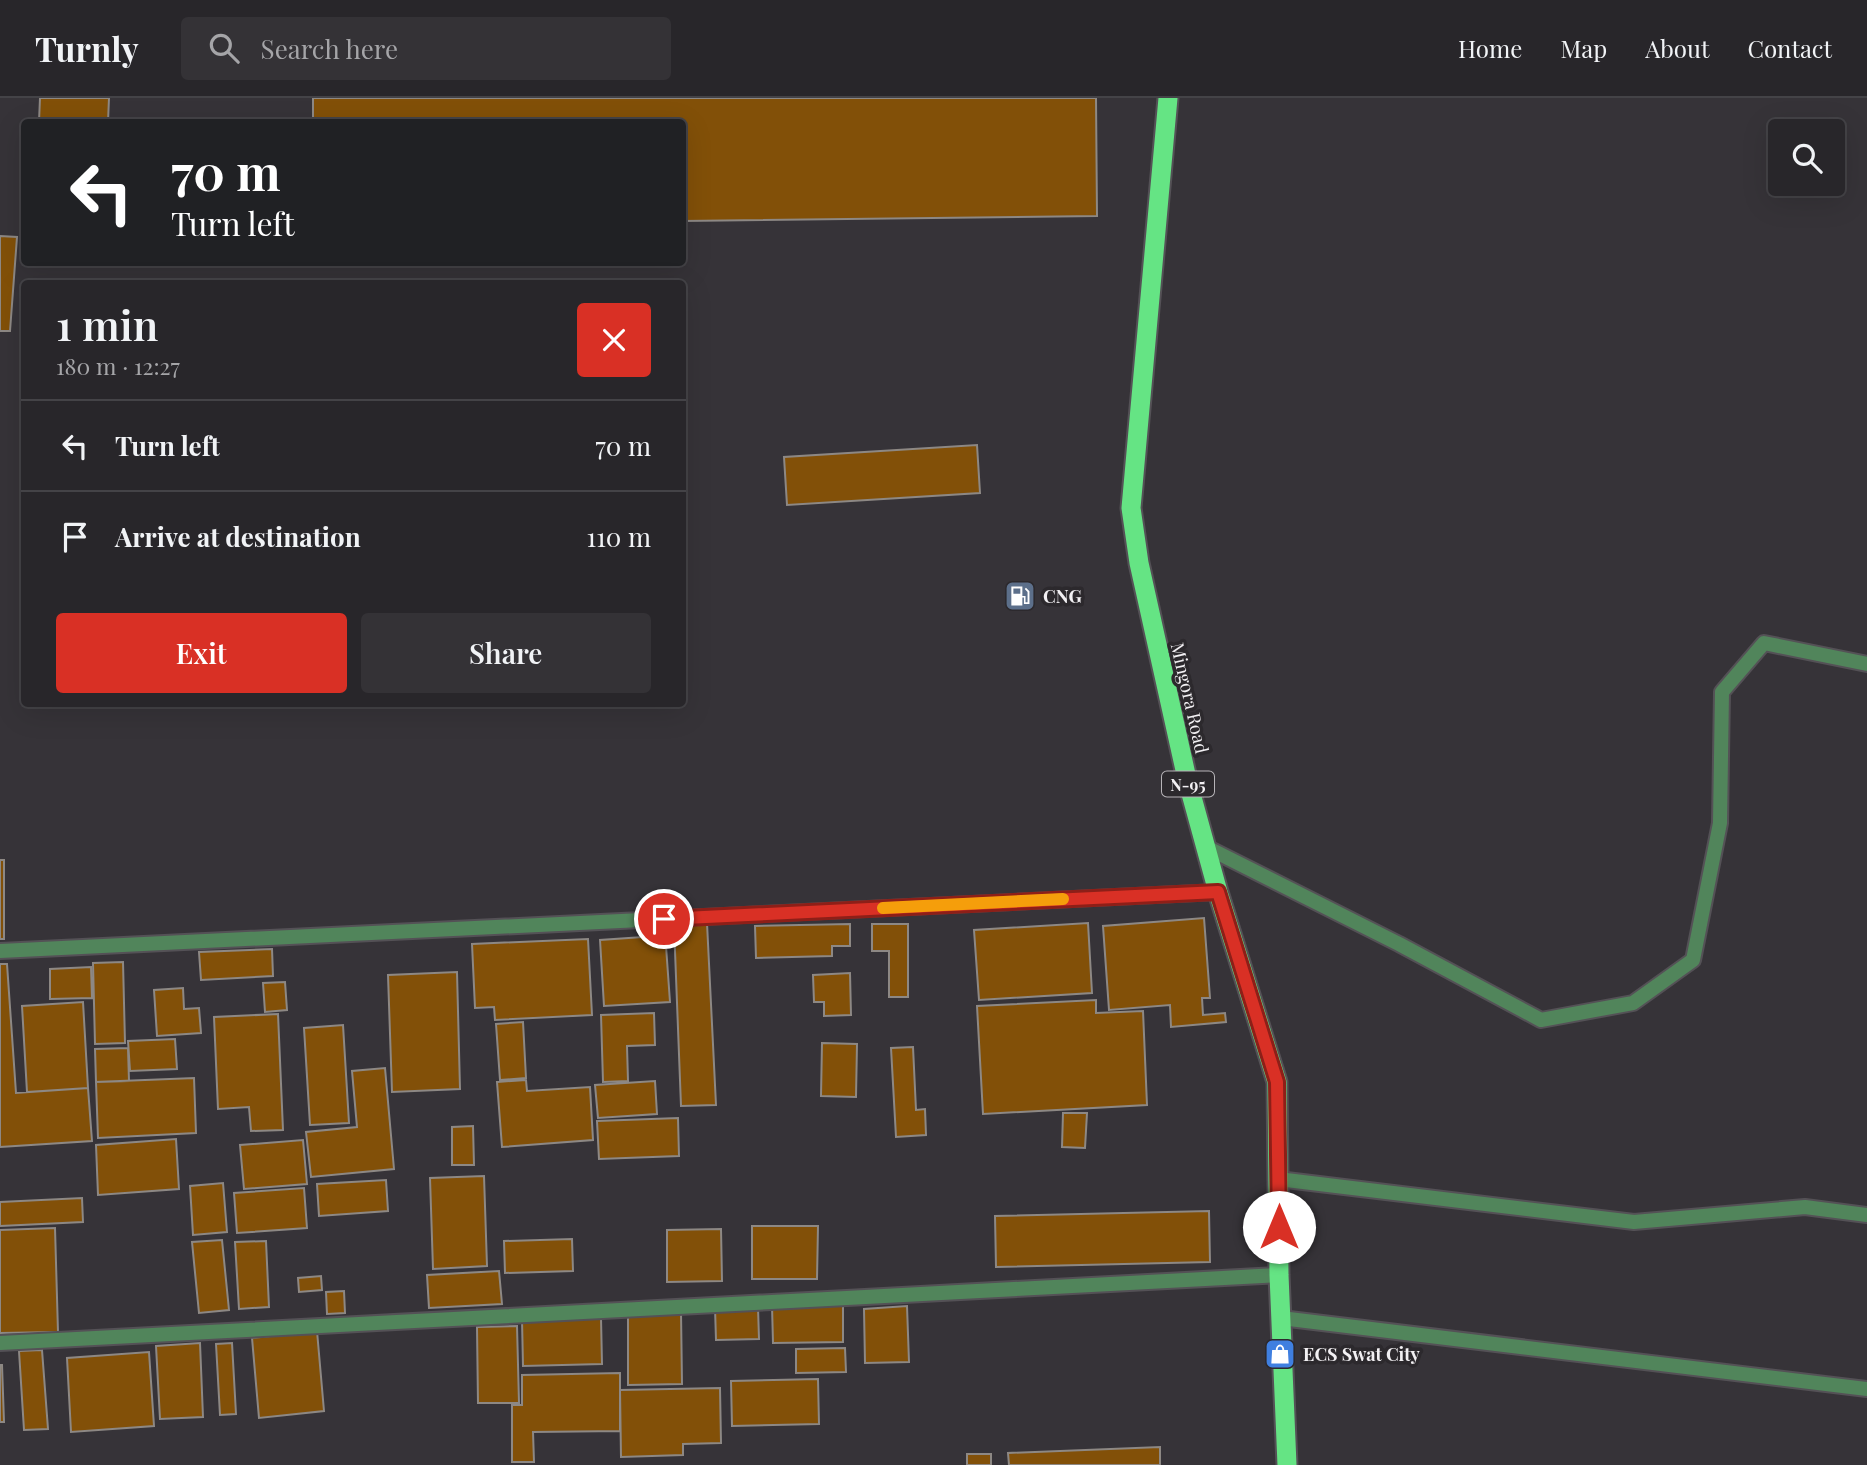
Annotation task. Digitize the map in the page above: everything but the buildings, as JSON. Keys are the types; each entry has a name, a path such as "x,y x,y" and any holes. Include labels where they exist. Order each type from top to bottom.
{"highway":[{"name":"Mingora Road","path":"1168,98 1131,508 1142,577 1187,779 1218,892 1277,1082 1279,1275 1287,1465"}],"street":[{"path":"1206,847 1399,944 1541,1020 1633,1003 1693,960 1720,823 1721,692 1764,643 1867,664"},
{"path":"0,951 1218,892"},
{"path":"1278,1180 1634,1222 1805,1207 1867,1215"},
{"path":"0,1343 1279,1275"},
{"path":"1281,1318 1867,1389"}],"slow traffic":[{"path":"883,908 1063,899"}],"place":[{"name":"CNG","path":"1020,596"},
{"name":"ECS Swat City","path":"1280,1354"}],"route":[{"path":"664,919 1218,892 1277,1082 1279,1227"}]}
